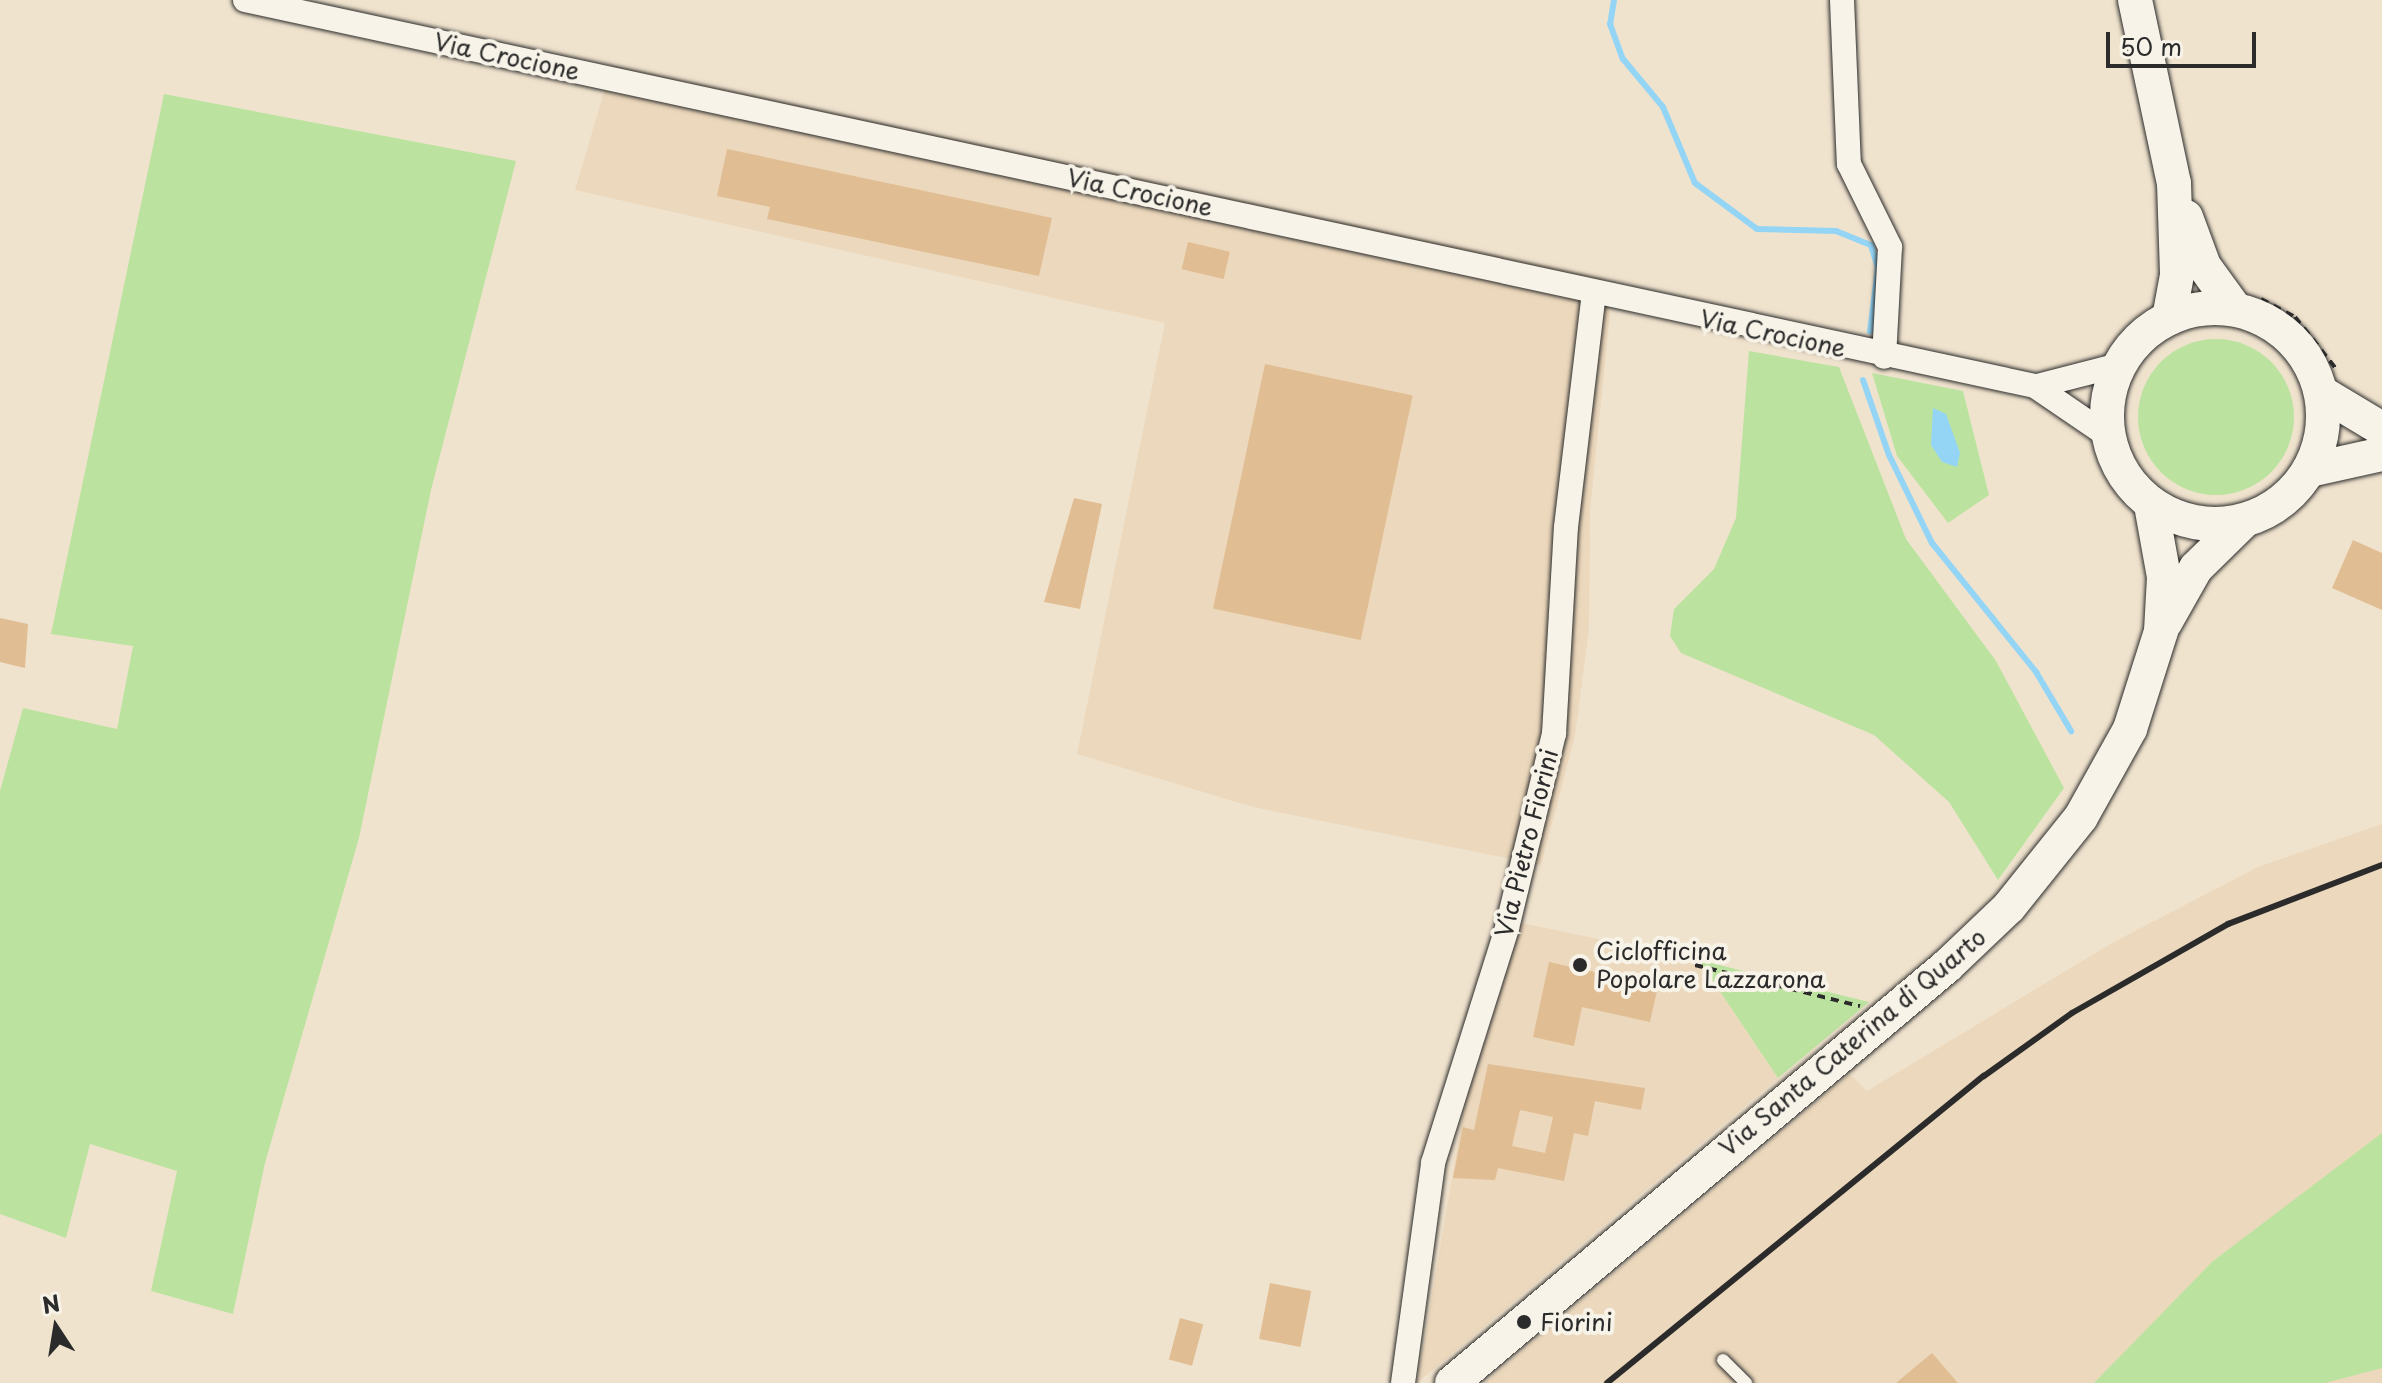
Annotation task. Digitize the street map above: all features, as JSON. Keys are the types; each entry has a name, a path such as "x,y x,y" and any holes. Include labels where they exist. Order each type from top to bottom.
{"main road":[{"path":"2135,0 2174,183 2204,266 2241,301 2291,339 2332,387 2382,429"},
{"path":"2169,318 2177,275 2174,183"},
{"path":"2241,301 2169,318 2119,365 2107,399 2108,436 2122,475 2151,505 2195,524 2243,522 2282,503 2310,470 2323,433 2332,387"},
{"path":"2310,470 2382,454"},
{"name":"Via Santa Caterina di Quarto","path":"2151,505 2164,577 2161,631"},
{"name":"Via Santa Caterina di Quarto","path":"1452,1383 1891,1013 2009,907 2081,817 2130,729 2161,631 2196,568 2243,522"}],"street":[{"name":"Via Crocione","path":"245,0 1884,357 2035,386 2108,436"},
{"path":"1842,0 1849,164 1890,247 1884,357"},
{"name":"Via Pietro Fiorini","path":"1403,1383 1433,1163 1455,1076 1507,928 1554,734 1566,527 1594,292"},
{"name":"Via Crocione","path":"2035,386 2119,365"}],"lane":[{"path":"1723,1360 1746,1383"}],"path":[{"path":"2241,301 2295,317 2332,387"},
{"path":"1695,965 1891,1013"}],"shaded area":[{"path":"612,65 1604,278 1610,313 1590,512 1589,629 1575,736 1541,865 1253,807 1077,754 1165,323 575,190"},
{"path":"2382,824 2382,1383 1484,1383 1850,1074 1867,1091 2112,943 2258,867"},
{"path":"1521,923 1699,960 1778,1078 1417,1383 1473,1055"}],"green space":[{"path":"164,94 516,161 431,490 359,838 265,1163 233,1314 151,1291 177,1171 90,1144 66,1238 0,1214 0,791 23,708 117,729 133,646 51,634"},
{"path":"2216,339 2246,345 2271,362 2288,387 2294,417 2288,447 2271,472 2246,489 2216,495 2186,489 2161,472 2144,447 2138,417 2144,387 2161,362 2186,345"},
{"path":"1749,351 1839,367 1906,539 1996,661 2064,788 1998,880 1949,802 1874,735 1681,653 1670,636 1674,609 1714,569 1736,518"},
{"path":"1872,373 1963,391 1989,495 1948,523 1897,456"},
{"path":"1699,960 1869,1002 1778,1078"},
{"path":"2382,1133 2382,1368 2325,1383 2094,1383 2213,1261"}],"water":[{"path":"1933,408 1946,414 1960,453 1957,467 1942,462 1931,445"}],"building":[{"path":"727,149 1052,218 1039,276 767,219 770,207 717,196"},
{"path":"1188,242 1230,252 1224,279 1182,269"},
{"path":"1265,364 1413,395 1361,640 1213,609"},
{"path":"1074,498 1102,504 1080,609 1044,602"},
{"path":"2353,540 2382,553 2382,610 2332,588"},
{"path":"0,618 28,624 25,668 0,662"},
{"path":"1549,962 1658,986 1650,1022 1582,1007 1574,1046 1533,1037"},
{"path":"1488,1064 1645,1088 1641,1110 1595,1101 1588,1136 1574,1133 1564,1181 1498,1168 1495,1180 1453,1178 1463,1127 1474,1130","holes":["1520,1110 1553,1117 1545,1153 1512,1146"]},
{"path":"1270,1283 1311,1291 1300,1347 1259,1339"},
{"path":"1180,1318 1203,1324 1192,1366 1169,1360"},
{"path":"1932,1353 1958,1383 1896,1383"}],"waterway":[{"path":"1614,0 1610,24 1623,59 1663,107 1695,183 1757,229 1836,231 1871,245 1878,268 1870,331"},
{"path":"1863,380 1889,455 1932,543 2036,672 2071,731"}],"railway":[{"path":"1607,1383 1984,1076 2072,1013 2228,924 2382,865"}],"place":[{"name":"Ciclofficina Popolare Lazzarona","path":"1580,965"},
{"name":"Fiorini","path":"1524,1322"}]}
